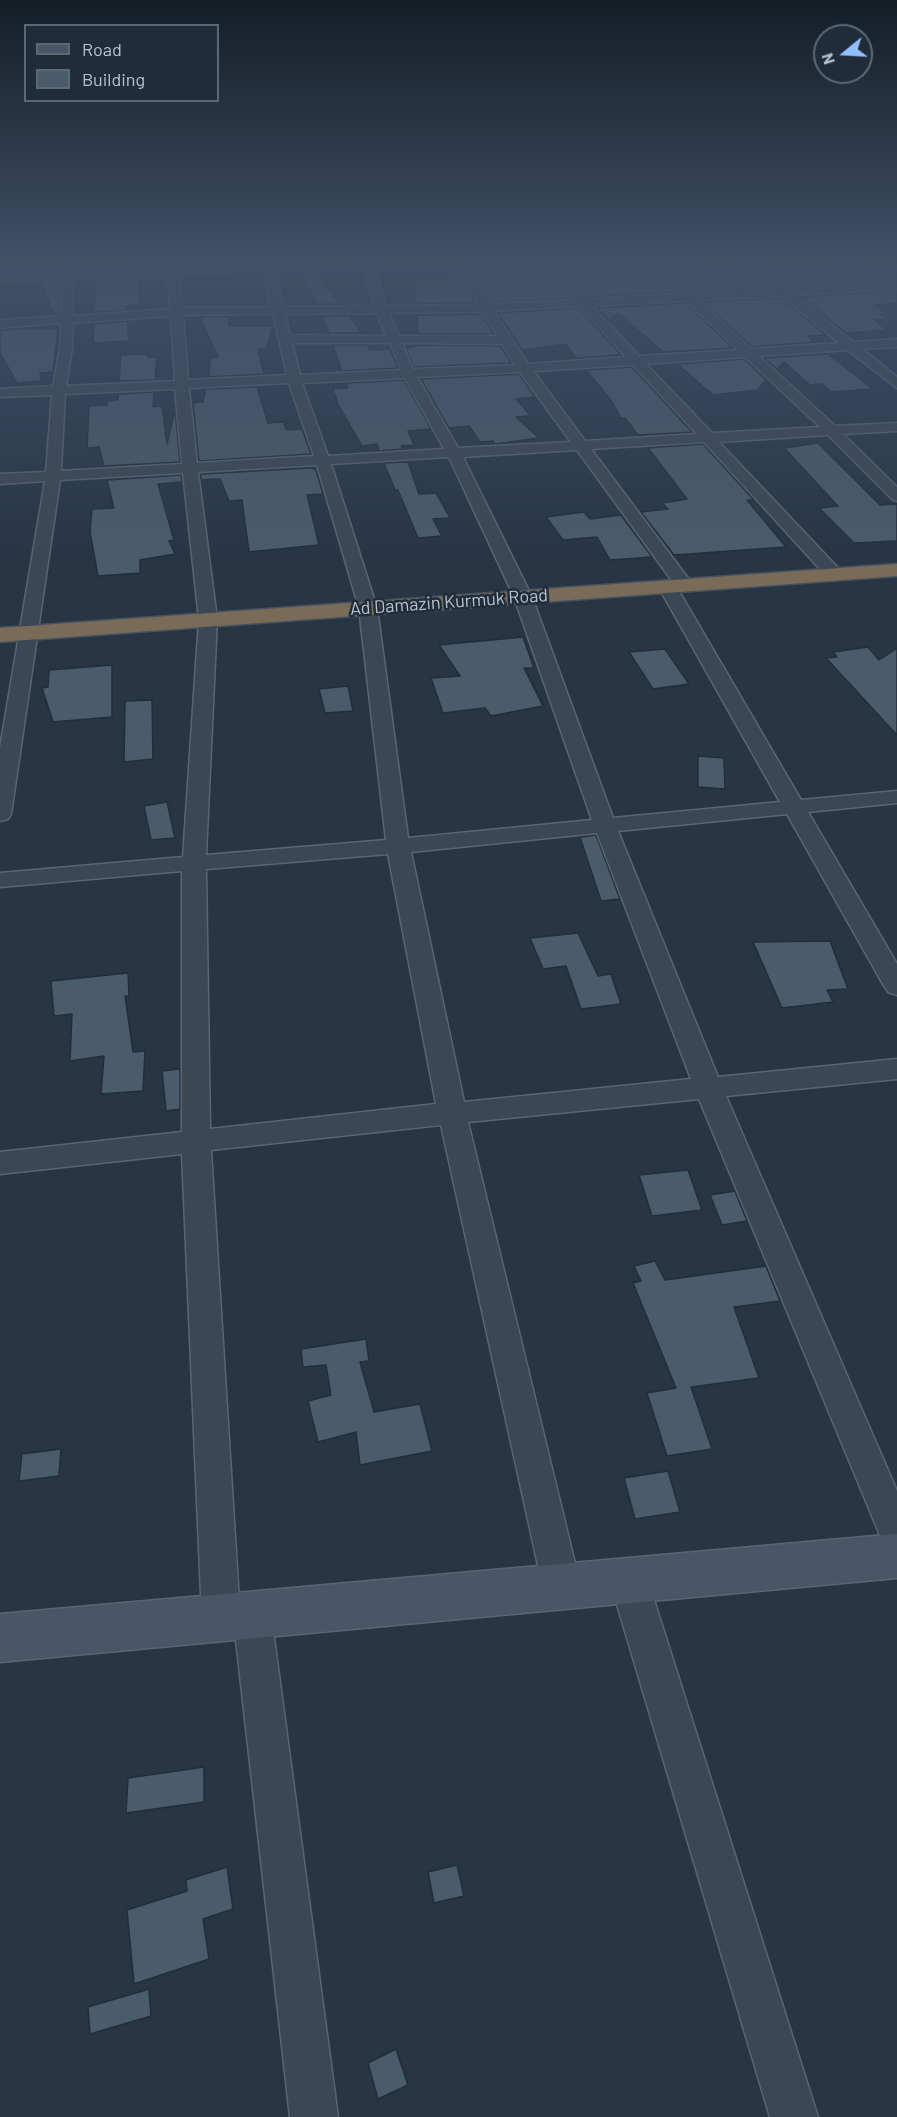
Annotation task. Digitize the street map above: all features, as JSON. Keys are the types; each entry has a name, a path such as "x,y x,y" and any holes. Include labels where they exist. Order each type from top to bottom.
{"highway":[{"name":"Ad Damazin Kurmuk Road","path":"0,634 897,570"}],"street":[{"path":"0,814 26,633 52,476 63,364"},
{"path":"181,364 189,468 208,619 194,864 196,1142 237,1617 314,2117"},
{"path":"291,364 294,378 323,461 368,608 398,846 452,1113 562,1588"},
{"path":"405,364 454,453 523,597 605,826 708,1087 897,1533"},
{"path":"521,364 676,586 796,808 897,986"},
{"path":"0,393 592,364"},
{"path":"640,364 834,574"},
{"path":"758,364 832,431 897,496"},
{"path":"871,364 897,384"},
{"path":"0,479 897,427"},
{"path":"0,880 398,846 897,797"},
{"path":"0,1163 452,1113 897,1069"},
{"path":"0,1638 897,1557"},
{"path":"629,1581 794,2117"}],"building":[{"path":"6,364 54,364 53,372 40,373 42,381 17,383"},
{"path":"120,364 156,364 155,380 119,381"},
{"path":"210,364 262,364 264,374 209,377"},
{"path":"340,364 396,364 398,368 342,371"},
{"path":"413,364 492,364 414,367"},
{"path":"677,364 749,364 766,380 757,390 713,395"},
{"path":"771,364 782,364 777,369"},
{"path":"786,364 841,364 873,389 831,392 822,384 810,385"},
{"path":"632,367 692,432 638,435 625,418 621,418 611,400 586,370"},
{"path":"519,374 535,397 516,399 531,416 516,417 539,438 494,444 493,441 480,442 469,426 449,428 421,379"},
{"path":"404,380 431,429 408,431 414,445 401,446 403,449 379,451 377,444 362,446 338,404 333,389 348,388 346,383"},
{"path":"257,387 268,423 283,422 287,430 302,429 311,454 199,461 193,403 203,402 206,389"},
{"path":"154,392 153,407 162,406 167,444 175,409 180,462 104,466 99,447 87,448 89,406 107,405 107,401 118,400 118,394"},
{"path":"818,443 880,505 897,504 897,541 854,543 819,508 838,506 784,448"},
{"path":"703,444 754,500 747,500 786,547 674,555 641,512 668,509 662,503 687,499 648,448"},
{"path":"408,462 419,494 436,493 450,518 433,519 442,536 418,538 384,463"},
{"path":"312,468 316,470 323,494 307,495 319,545 249,552 242,500 229,501 220,479 201,480 201,474"},
{"path":"181,475 182,482 158,484 174,540 169,541 175,554 140,560 140,573 98,576 90,532 92,509 114,508 107,480"},
{"path":"584,512 590,519 621,515 652,557 610,560 597,537 563,540 546,517"},
{"path":"523,637 534,668 524,668 543,706 491,716 485,708 443,713 431,678 460,676 439,645"},
{"path":"868,647 879,660 897,648 897,735 826,658 837,657 833,652"},
{"path":"665,649 689,684 653,689 629,652"},
{"path":"112,665 112,717 53,722 42,688 48,687 49,670"},
{"path":"348,686 353,711 325,713 319,689"},
{"path":"152,700 153,759 124,762 125,701"},
{"path":"698,756 724,758 725,789 698,787"},
{"path":"167,802 175,838 151,840 144,806"},
{"path":"596,835 620,899 601,901 580,837"},
{"path":"578,933 598,976 611,974 621,1004 581,1009 566,966 543,969 530,938"},
{"path":"830,941 848,989 827,990 833,1002 782,1008 753,942"},
{"path":"128,973 129,996 125,996 133,1052 145,1051 143,1091 101,1094 104,1056 70,1061 72,1014 54,1016 51,981"},
{"path":"180,1069 180,1109 166,1111 162,1071"},
{"path":"688,1170 702,1210 652,1216 639,1175"},
{"path":"735,1191 747,1221 722,1225 710,1195"},
{"path":"655,1261 665,1280 766,1266 780,1301 734,1307 759,1378 691,1387 712,1449 667,1456 647,1393 676,1388 633,1283 641,1281 634,1266"},
{"path":"366,1339 369,1361 360,1362 374,1412 420,1404 432,1451 360,1465 356,1432 318,1442 308,1401 331,1395 326,1365 303,1367 301,1349"},
{"path":"61,1449 59,1476 19,1481 22,1454"},
{"path":"668,1471 680,1512 635,1519 624,1478"},
{"path":"204,1767 204,1802 126,1813 128,1778"},
{"path":"457,1865 464,1896 434,1903 428,1872"},
{"path":"227,1867 233,1909 203,1919 209,1959 134,1984 127,1910 187,1891 186,1880"},
{"path":"149,1989 151,2016 90,2034 88,2007"},
{"path":"396,2049 408,2085 378,2099 368,2063"}]}
